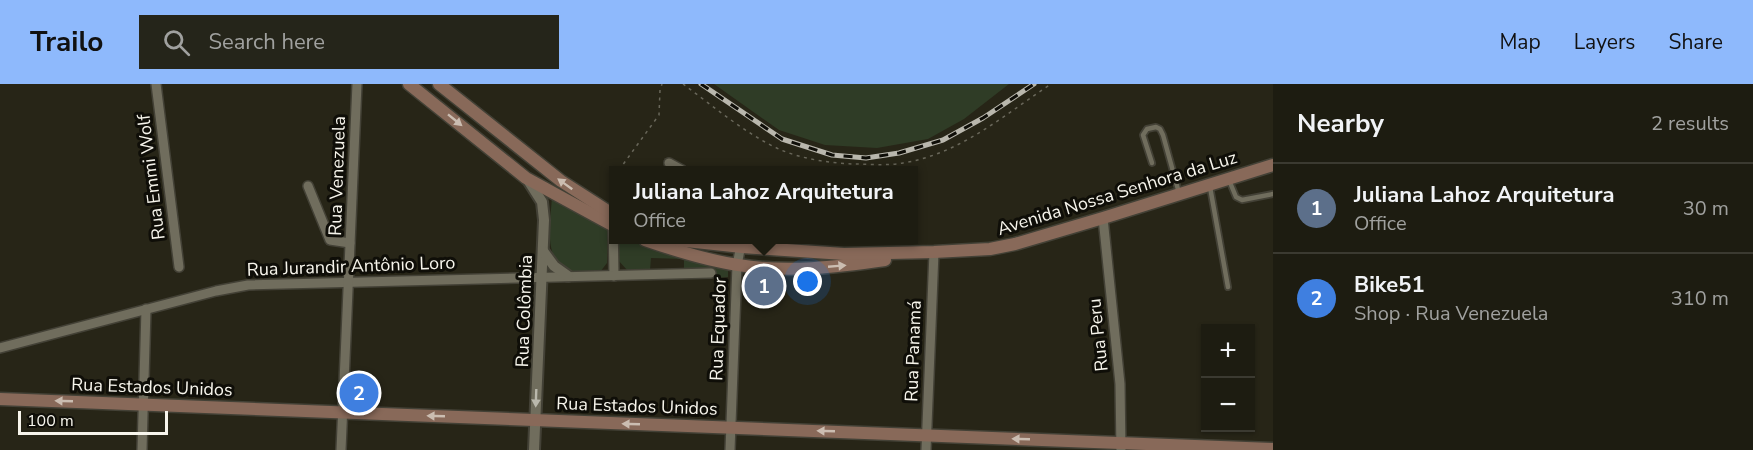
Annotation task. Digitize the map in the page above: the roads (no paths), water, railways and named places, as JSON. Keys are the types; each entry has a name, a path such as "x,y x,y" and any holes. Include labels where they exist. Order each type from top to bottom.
{"main road":[{"path":"409,84 526,178 609,218"},
{"path":"439,84 609,217"},
{"name":"Avenida Nossa Senhora da Luz","path":"752,244 851,254 997,248 1273,165"},
{"name":"Avenida Nossa Senhora da Luz","path":"660,244 737,265 778,268 858,264 934,252"},
{"name":"Rua Estados Unidos","path":"0,399 927,435 1121,446 1273,449"}],"street":[{"name":"Rua Emmi Wolf","path":"156,84 179,267"},
{"name":"Rua Venezuela","path":"341,450 357,84"},
{"path":"669,163 674,166"},
{"name":"Rua Colômbia","path":"526,178 542,202 544,220 534,450"},
{"path":"308,186 330,240 350,243"},
{"name":"Rua Peru","path":"1103,218 1120,384 1121,446"},
{"path":"613,244 614,276"},
{"name":"Rua Equador","path":"730,450 737,265 742,244"},
{"path":"542,251 554,266 568,276"},
{"name":"Rua Panamá","path":"926,450 934,252"},
{"name":"Rua Jurandir Antônio Loro","path":"0,348 146,309 248,285 711,273"},
{"path":"142,450 146,309"}],"lane":[{"path":"1152,163 1143,135 1148,129 1156,127 1163,135 1179,194"},
{"path":"1228,178 1236,197 1242,200 1273,194"},
{"path":"1209,184 1228,286"}],"railway":[{"path":"701,84 782,139 832,155 866,158 899,153 943,140 983,118 1034,84"}],"place":[{"name":"Juliana Lahoz Arquitetura","path":"764,286"},
{"name":"Bike51","path":"359,393"}]}
